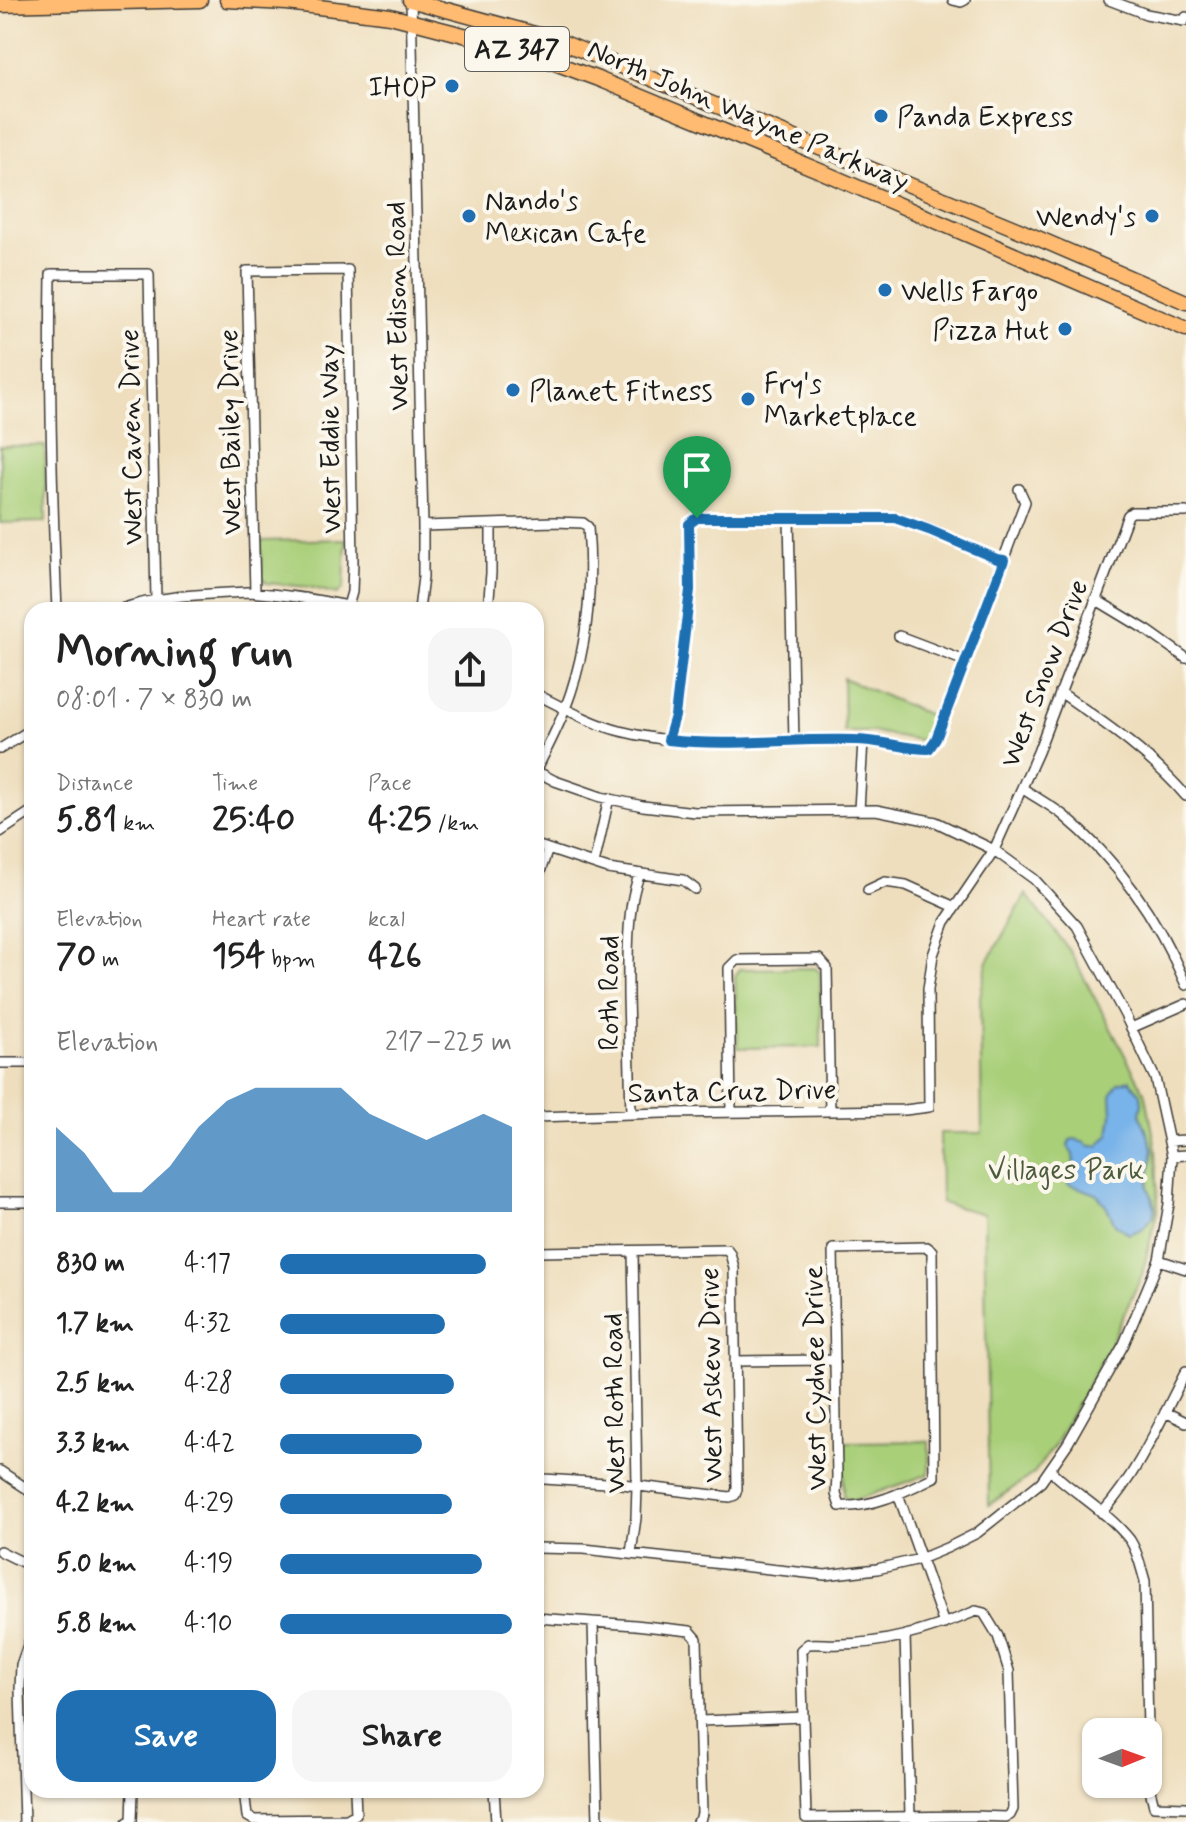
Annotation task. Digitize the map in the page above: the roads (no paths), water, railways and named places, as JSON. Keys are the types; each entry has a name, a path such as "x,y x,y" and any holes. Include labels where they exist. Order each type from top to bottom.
{"highway":[{"path":"0,5 20,2 200,0"},
{"name":"North John Wayne Parkway","path":"227,0 329,7 412,21 514,48 630,92 1186,329"},
{"name":"AZ 347","path":"411,0 557,40 1186,302"},
{"path":"1006,250 1054,259 1059,258 1064,250"}],"street":[{"name":"West Edison Road","path":"411,0 423,526 420,602"},
{"path":"1109,0 1146,14 1185,19"},
{"name":"West Eddie Way","path":"247,271 348,270 353,562 349,602"},
{"name":"West Bailey Drive","path":"247,271 255,592"},
{"name":"West Caven Drive","path":"57,602 49,356 51,274 149,274 156,600"},
{"path":"544,698 618,731 668,740 698,743 863,740 929,749 936,739 1025,502 1019,489"},
{"name":"West Snow Drive","path":"929,1107 928,989 933,955 945,922 994,850 1022,788 1128,515 1132,512 1186,512"},
{"path":"668,740 675,716 690,590 689,524 697,518 895,518 1004,560"},
{"path":"789,518 794,741"},
{"path":"423,526 554,522 583,523 588,527 588,611 582,647 565,709 544,754"},
{"path":"489,602 491,524"},
{"path":"148,602 195,595 255,592 286,594 305,598 304,602"},
{"name":"West Eddie Way","path":"305,598 326,602"},
{"path":"1095,599 1186,657"},
{"path":"899,636 965,661"},
{"path":"1060,692 1143,751 1186,796"},
{"path":"0,749 24,734"},
{"path":"859,810 863,740"},
{"path":"544,775 609,798 643,806 695,812 876,810 936,822 994,850 1034,879 1077,926 1155,1078 1172,1156 1169,1204 1159,1260 1124,1344 1068,1443 1041,1482 977,1533 920,1559 877,1569 825,1575 631,1553 544,1548"},
{"path":"1022,788 1062,814 1102,851 1128,881 1160,933 1186,985"},
{"path":"594,864 609,798"},
{"path":"0,832 24,818"},
{"path":"544,848 608,869 683,880 695,889"},
{"path":"544,860 548,849"},
{"name":"Roth Road","path":"631,1114 628,951 631,916 640,874"},
{"path":"868,890 885,882 906,885 955,907"},
{"path":"731,1112 728,973 731,963 737,960 778,959 824,962 828,975 830,1111"},
{"path":"1131,1028 1186,1004"},
{"path":"0,1063 24,1063"},
{"name":"Santa Cruz Drive","path":"544,1117 929,1107"},
{"path":"1169,1141 1186,1140"},
{"path":"1172,1156 1186,1155"},
{"path":"0,1202 24,1202"},
{"name":"West Cydnee Drive","path":"927,1247 932,1251 934,1477 898,1494 854,1507 840,1506 836,1494 835,1360 833,1249 927,1247"},
{"name":"West Askew Drive","path":"633,1251 727,1249 734,1268 735,1495 730,1497 637,1486"},
{"path":"544,1252 633,1251"},
{"name":"West Roth Road","path":"631,1553 637,1486 633,1251"},
{"path":"1159,1260 1186,1269"},
{"path":"735,1361 835,1360"},
{"path":"1102,1513 1122,1487 1186,1371"},
{"path":"1165,1412 1186,1422"},
{"path":"1050,1470 1102,1513 1131,1542 1145,1581 1148,1718"},
{"path":"0,1471 24,1487"},
{"path":"544,1479 637,1486"},
{"path":"898,1494 944,1624"},
{"path":"0,1551 24,1563"},
{"path":"976,1611 984,1613 998,1636 1009,1671 1013,1809 1010,1815 806,1818 801,1650 808,1644 870,1641 944,1624 976,1611"},
{"path":"544,1619 690,1631 697,1639 702,1813 698,1821"},
{"path":"593,1622 598,1822"},
{"path":"905,1635 910,1816"},
{"path":"24,1658 20,1690 24,1822"},
{"path":"700,1721 803,1717"},
{"path":"130,1821 132,1798"},
{"path":"245,1798 247,1816 254,1820 347,1819 356,1814 355,1798"},
{"path":"494,1798 495,1822"},
{"path":"1152,1798 1154,1806 1186,1807"}],"water":[{"path":"1130,1080 1141,1095 1140,1113 1153,1149 1148,1186 1155,1207 1153,1217 1142,1229 1129,1234 1115,1224 1097,1194 1068,1184 1066,1172 1074,1165 1068,1146 1070,1140 1098,1146 1109,1135 1111,1095 1118,1083"}],"place":[{"name":"IHOP","path":"452,86"},
{"name":"Panda Express","path":"881,116"},
{"name":"Nando's Mexican Cafe","path":"469,216"},
{"name":"Wendy's","path":"1152,216"},
{"name":"Wells Fargo","path":"885,290"},
{"name":"Pizza Hut","path":"1065,329"},
{"name":"Planet Fitness","path":"513,390"},
{"name":"Fry's Marketplace","path":"748,399"}],"park label":[{"name":"Villages Park","path":"1066,1169"}]}
